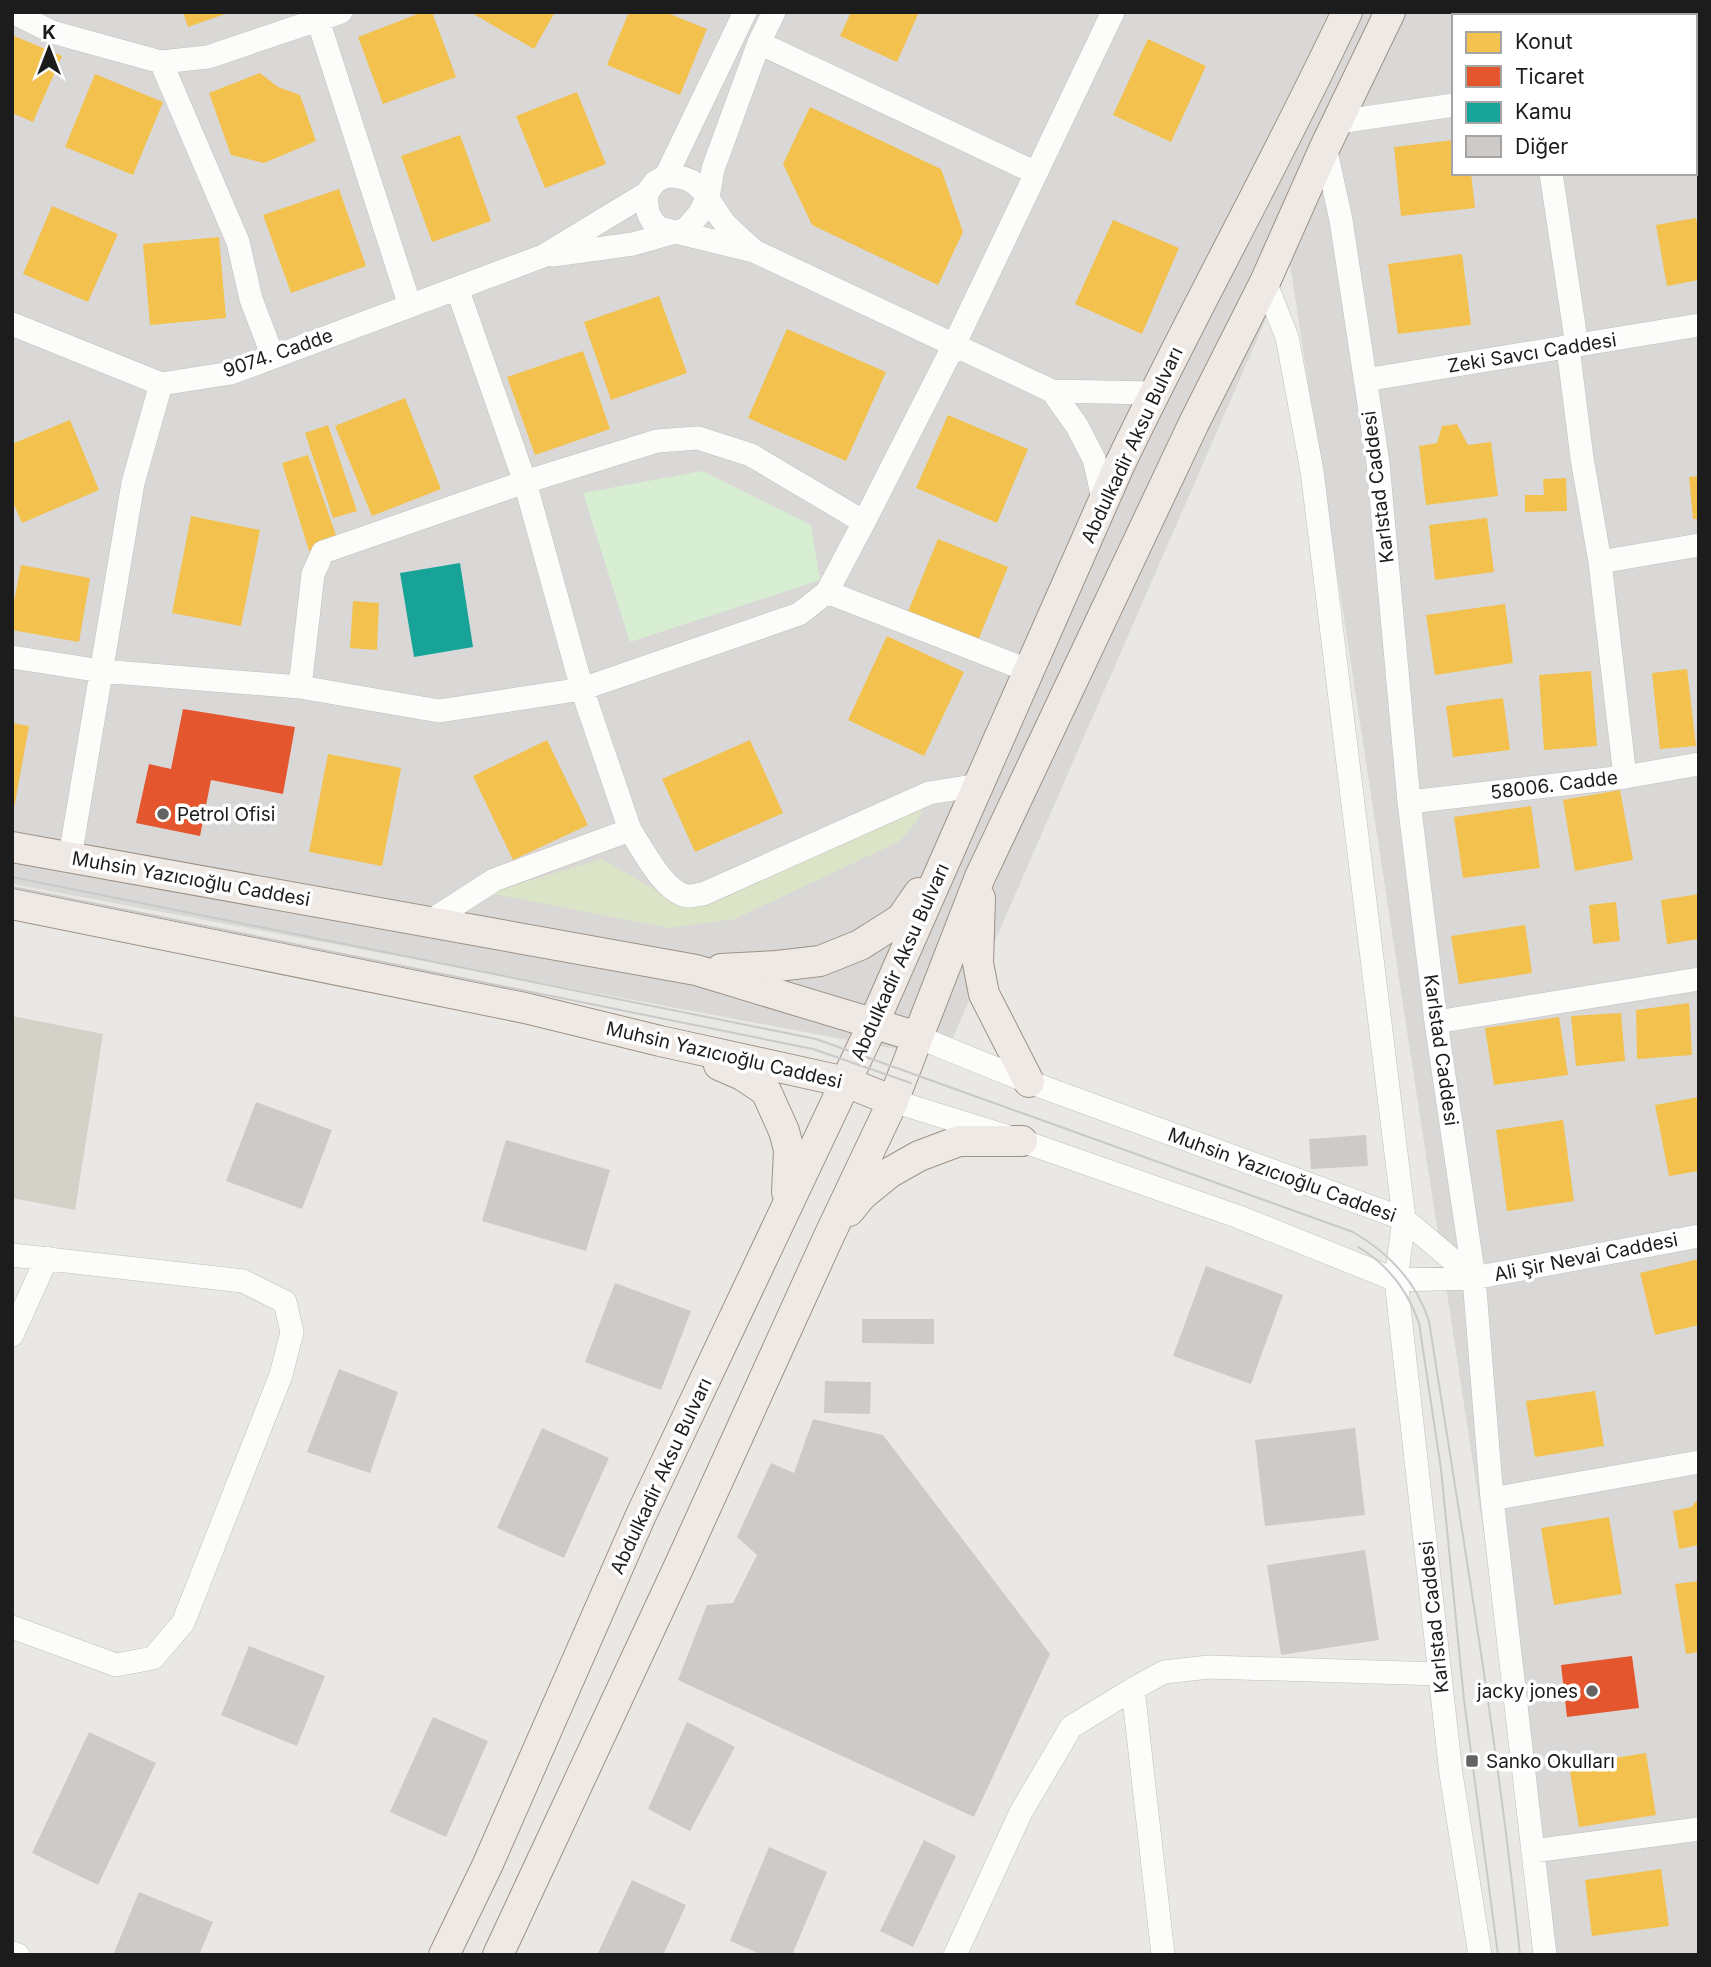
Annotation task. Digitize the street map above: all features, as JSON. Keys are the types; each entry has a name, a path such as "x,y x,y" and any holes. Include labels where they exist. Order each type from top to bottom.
{"main road":[{"name":"Abdulkadir Aksu Bulvarı","path":"444,1955 487,1866 641,1516 874,1022 1153,393 1348,12"},
{"name":"Abdulkadir Aksu Bulvarı","path":"498,1955 893,1101 980,877 1195,423 1265,282 1331,134 1390,12"},
{"name":"Muhsin Yazıcıoğlu Caddesi","path":"12,847 696,970 918,1037"},
{"path":"696,970 820,961 860,945 901,919 950,850"},
{"path":"980,877 978,963 984,994 1029,1082"},
{"name":"Muhsin Yazıcıoğlu Caddesi","path":"12,904 525,1008 846,1082 893,1101"},
{"path":"660,1041 742,1074 766,1091 789,1150 786,1207"},
{"path":"829,1236 862,1195 889,1173 919,1156 960,1141 1022,1141"}],"street":[{"path":"12,12 52,32 161,62 208,57 341,12"},
{"name":"9074. Cadde","path":"543,256 633,244 686,229 699,215 708,198 713,169 759,43 774,12"},
{"path":"12,657 101,671 300,687 439,711 582,690 799,614 827,592 864,522 954,345 1113,12"},
{"name":"9074. Cadde","path":"161,384 230,373 543,256 647,193 655,182 666,176 741,14"},
{"path":"318,20 410,306"},
{"path":"759,43 1036,173"},
{"path":"161,62 238,242 251,299 273,357"},
{"path":"1331,134 1452,105"},
{"name":"Karlstad Caddesi","path":"1331,134 1341,220 1378,463 1409,802 1436,1022 1474,1278 1492,1499 1545,1955"},
{"path":"666,176 678,175 700,187 726,225 754,251"},
{"path":"1551,175 1573,347 1582,458 1600,562 1625,776"},
{"path":"647,193 646,209 651,221 659,228 754,251 1052,391 1153,393"},
{"name":"Karlstad Caddesi","path":"1265,282 1287,337 1312,471 1404,1219 1396,1280 1451,1774 1480,1955"},
{"path":"457,288 525,482 582,690 630,830 657,873 670,886 687,896 703,894 929,793 979,785"},
{"path":"12,324 161,384 133,483 70,857"},
{"name":"Zeki Savcı Caddesi","path":"1365,380 1699,325"},
{"path":"1052,391 1077,426 1094,459 1104,502"},
{"path":"300,687 313,574 323,552 525,482 657,441 698,438 751,455 864,522"},
{"path":"1600,562 1699,545"},
{"path":"827,592 1030,671"},
{"name":"58006. Cadde","path":"1409,802 1699,765"},
{"path":"429,922 494,880 630,830"},
{"path":"1436,1022 1699,979"},
{"name":"Muhsin Yazıcıoğlu Caddesi","path":"918,1037 1029,1082 1404,1219 1474,1278"},
{"name":"Muhsin Yazıcıoğlu Caddesi","path":"893,1101 1022,1141 1239,1217 1396,1280 1474,1278"},
{"name":"Ali Şir Nevai Caddesi","path":"1474,1278 1699,1236"},
{"path":"12,1255 243,1281 285,1302 292,1332 281,1375 183,1623 153,1658 116,1665 12,1627"},
{"path":"12,1335 47,1258"},
{"path":"1492,1499 1699,1462"},
{"path":"955,1955 1021,1812 1071,1727 1133,1689 1164,1672 1209,1667 1440,1674"},
{"path":"1133,1689 1163,1955"},
{"path":"1533,1851 1699,1829"},
{"path":"12,1952 18,1955"}],"shaded area":[{"path":"12,12 1699,12 1699,1955 1548,1955 1290,264 944,1058 12,884"},
{"path":"12,1016 103,1034 75,1210 12,1198"}],"green space":[{"path":"702,471 811,525 820,580 630,642 583,493"},
{"path":"928,800 917,821 900,841 735,919 669,928 488,893 602,859 673,900"}],"building: Konut":[{"path":"183,12 228,12 228,13 188,27"},
{"path":"423,12 432,12 456,77 383,104 358,37"},
{"path":"470,12 555,12 534,49"},
{"path":"629,12 665,12 707,29 680,95 607,65"},
{"path":"851,12 919,12 897,62 840,36"},
{"path":"1615,12 1619,14 1500,14"},
{"path":"12,35 62,56 33,122 12,113"},
{"path":"1148,39 1206,66 1171,142 1113,115"},
{"path":"260,73 278,87 300,95 316,141 264,163 231,155 209,93"},
{"path":"95,74 163,102 133,175 65,147"},
{"path":"577,92 606,164 545,188 516,116"},
{"path":"810,107 941,169 963,232 938,285 812,225 783,164"},
{"path":"460,135 491,221 432,242 401,156"},
{"path":"1452,140 1452,175 1471,175 1475,208 1401,216 1394,147"},
{"path":"339,189 366,266 291,293 263,215"},
{"path":"52,206 118,234 88,302 23,274"},
{"path":"1696,218 1699,233 1699,280 1667,286 1656,225"},
{"path":"1113,220 1179,248 1142,334 1075,304"},
{"path":"219,237 226,318 150,325 143,244"},
{"path":"1462,254 1471,325 1398,334 1388,264"},
{"path":"659,296 687,373 611,400 584,322"},
{"path":"787,329 886,372 846,461 748,418"},
{"path":"583,351 610,429 535,455 507,377"},
{"path":"405,398 441,489 372,516 335,426"},
{"path":"948,415 1028,449 997,523 916,488"},
{"path":"70,420 99,490 22,523 12,500 12,444"},
{"path":"1457,424 1468,445 1491,442 1498,496 1426,505 1419,446 1437,443 1442,426"},
{"path":"328,425 357,511 333,518 305,433"},
{"path":"308,455 338,541 309,551 282,463"},
{"path":"1699,476 1699,519 1693,519 1689,477"},
{"path":"1566,478 1567,511 1525,512 1525,495 1544,495 1543,479"},
{"path":"191,516 260,530 241,626 172,613"},
{"path":"1487,518 1494,572 1435,580 1429,525"},
{"path":"938,539 1008,567 977,643 907,614"},
{"path":"21,565 90,578 79,642 12,630 12,612"},
{"path":"353,601 379,603 377,650 350,648"},
{"path":"1505,604 1513,663 1435,675 1426,615"},
{"path":"887,636 964,672 924,756 848,720"},
{"path":"1687,669 1696,746 1660,749 1652,673"},
{"path":"1591,671 1597,746 1544,750 1539,675"},
{"path":"1503,698 1510,750 1453,757 1446,706"},
{"path":"12,723 29,726 14,808 12,808"},
{"path":"547,740 588,825 513,860 473,776"},
{"path":"750,740 783,813 695,852 662,779"},
{"path":"328,754 401,768 382,866 309,852"},
{"path":"1620,790 1633,860 1575,871 1563,800"},
{"path":"1531,806 1540,868 1463,878 1454,817"},
{"path":"1699,894 1699,939 1667,944 1661,900"},
{"path":"1616,902 1620,941 1593,944 1589,905"},
{"path":"1525,925 1532,973 1459,984 1451,936"},
{"path":"1689,1003 1692,1055 1637,1059 1636,1010"},
{"path":"1621,1013 1625,1061 1576,1066 1571,1016"},
{"path":"1559,1017 1568,1075 1494,1085 1485,1028"},
{"path":"1699,1097 1699,1171 1669,1176 1655,1105"},
{"path":"1563,1120 1574,1201 1507,1211 1496,1130"},
{"path":"1699,1259 1699,1325 1655,1335 1640,1273"},
{"path":"1595,1391 1604,1446 1535,1457 1526,1401"},
{"path":"1699,1500 1699,1545 1679,1549 1673,1511 1692,1507"},
{"path":"1609,1517 1622,1594 1554,1605 1541,1528"},
{"path":"1699,1581 1699,1652 1686,1654 1675,1584"},
{"path":"1646,1753 1656,1815 1579,1827 1569,1765"},
{"path":"1661,1869 1669,1926 1592,1936 1585,1880"}],"building: Ticaret":[{"path":"183,709 295,727 283,794 211,780 200,836 136,823 149,764 171,769"},
{"path":"1632,1656 1639,1708 1567,1717 1561,1665"}],"building: Kamu":[{"path":"460,563 473,647 414,657 400,573"}],"building: Diğer":[{"path":"256,1102 332,1130 302,1209 226,1181"},
{"path":"1366,1135 1368,1166 1311,1169 1309,1139"},
{"path":"506,1140 610,1170 586,1251 482,1221"},
{"path":"1206,1266 1283,1295 1251,1384 1173,1356"},
{"path":"615,1283 691,1311 661,1390 585,1362"},
{"path":"862,1319 934,1319 934,1344 862,1343"},
{"path":"339,1369 398,1392 370,1473 307,1452"},
{"path":"825,1381 871,1382 870,1414 824,1413"},
{"path":"813,1419 883,1435 1050,1654 974,1817 678,1680 707,1605 733,1603 757,1555 737,1537 771,1463 794,1473"},
{"path":"542,1428 609,1458 564,1558 497,1528"},
{"path":"1355,1428 1365,1515 1265,1526 1255,1440"},
{"path":"1365,1550 1379,1640 1281,1655 1267,1565"},
{"path":"249,1646 325,1676 297,1746 221,1715"},
{"path":"433,1717 488,1741 446,1837 390,1812"},
{"path":"687,1722 735,1747 690,1831 648,1809"},
{"path":"89,1732 156,1763 98,1885 32,1853"},
{"path":"924,1840 956,1856 913,1947 880,1931"},
{"path":"769,1847 827,1872 792,1955 763,1955 730,1941"},
{"path":"632,1880 686,1905 663,1955 597,1955"},
{"path":"139,1892 213,1922 199,1955 113,1955"}],"tram line":[{"path":"12,877 816,1039 1353,1232 1366,1240 1400,1269 1417,1293 1429,1321 1490,1716 1520,1955"},
{"path":"12,887 813,1049 911,1083"},
{"path":"1358,1247 1395,1279 1403,1289 1419,1323 1441,1469 1464,1700 1498,1955"}],"place":[{"name":"Petrol Ofisi","path":"163,814"},
{"name":"jacky jones","path":"1592,1691"},
{"name":"Sanko Okulları","path":"1472,1761"}]}
